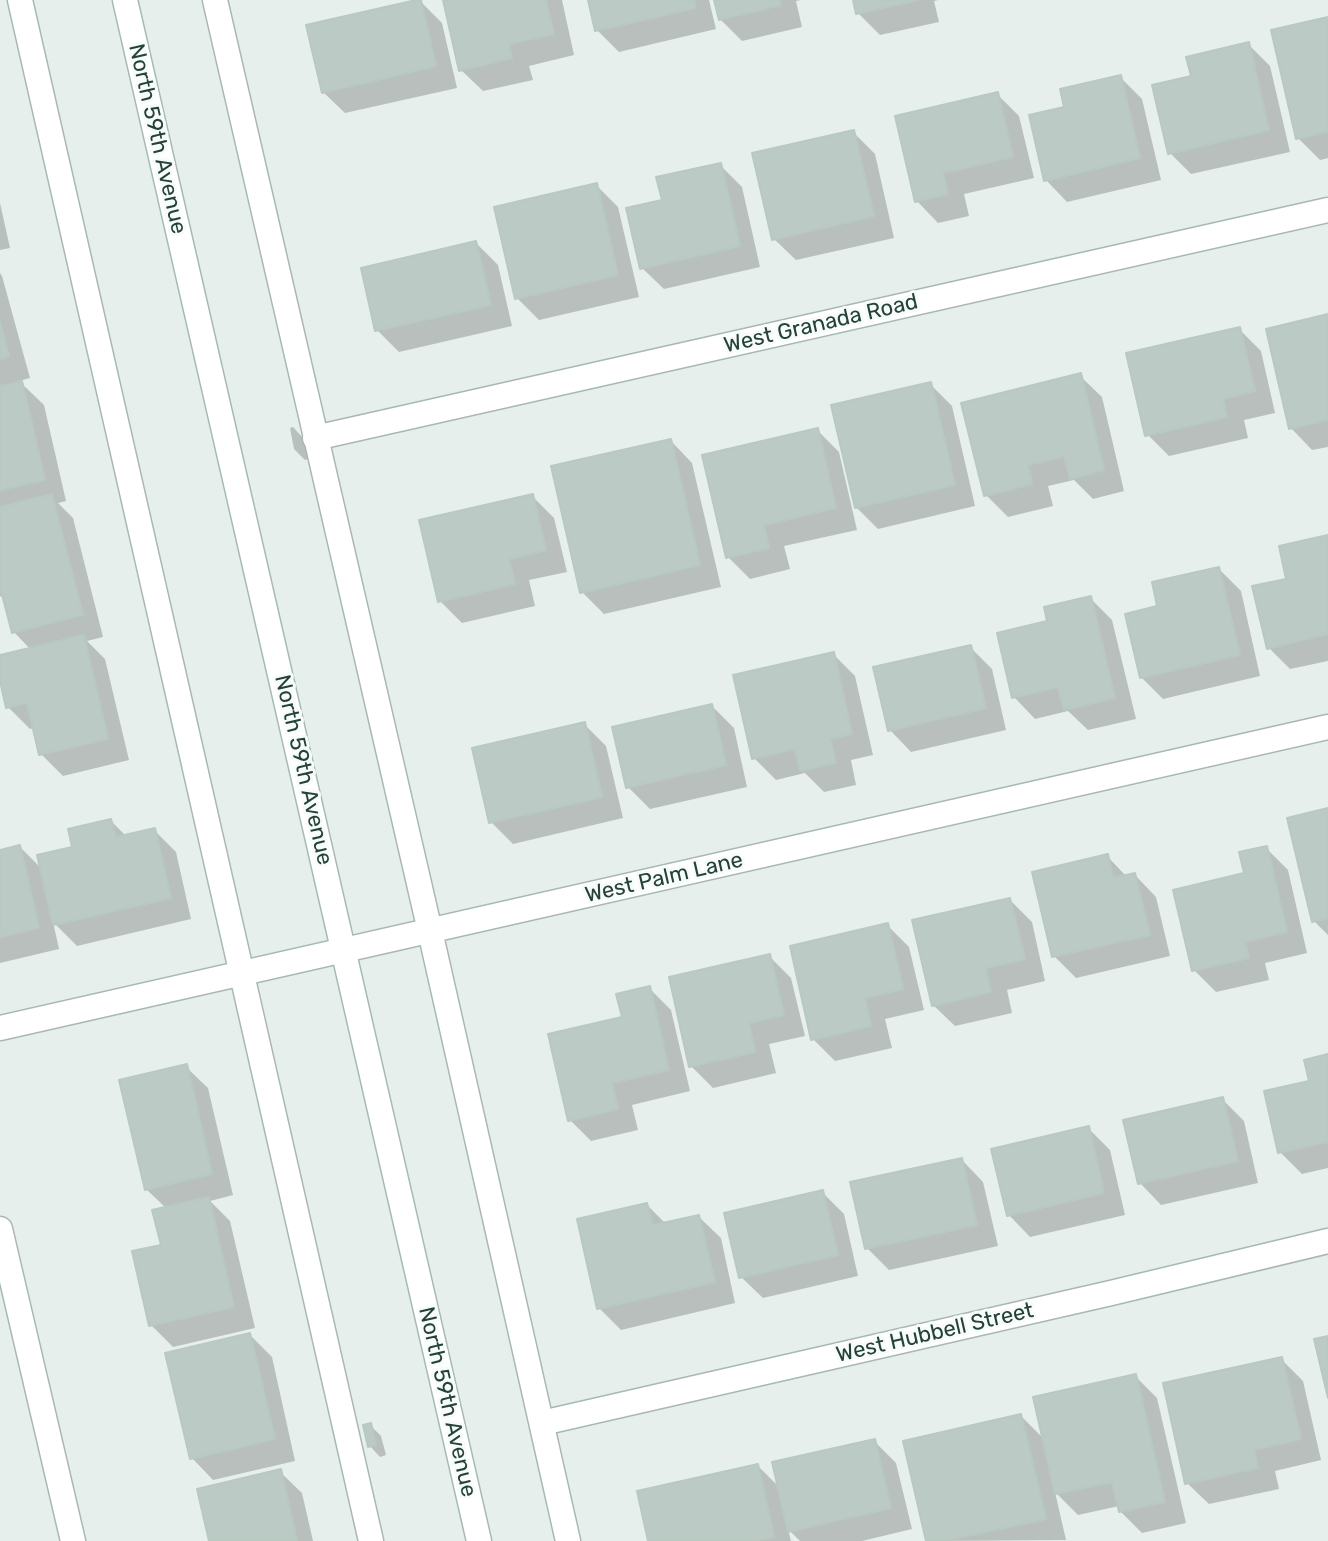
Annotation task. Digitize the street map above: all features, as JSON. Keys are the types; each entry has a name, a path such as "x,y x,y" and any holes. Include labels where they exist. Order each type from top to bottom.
{"street":[{"path":"20,0 371,1541"},
{"name":"North 59th Avenue","path":"125,0 479,1541"},
{"path":"215,0 568,1541"},
{"name":"West Granada Road","path":"315,438 1328,210"},
{"name":"West Palm Lane","path":"0,1028 1328,727"},
{"path":"0,1229 73,1541"},
{"name":"West Hubbell Street","path":"542,1423 1328,1241"}],"building":[{"path":"421,0 436,66 322,93 306,25"},
{"path":"443,0 546,0 554,34 509,44 512,58 459,71"},
{"path":"588,0 694,0 696,8 595,31"},
{"path":"714,0 780,0 781,5 719,20"},
{"path":"853,0 919,0 856,14"},
{"path":"1328,17 1328,132 1296,139 1271,30"},
{"path":"1249,42 1269,130 1168,154 1152,85 1191,76 1186,57"},
{"path":"1121,75 1140,158 1044,181 1029,115 1064,107 1060,89"},
{"path":"998,92 1013,157 943,173 948,194 915,202 895,116"},
{"path":"854,130 874,216 772,240 752,153"},
{"path":"721,163 740,246 640,269 626,208 662,200 656,177"},
{"path":"597,183 618,275 515,299 494,207"},
{"path":"476,241 491,305 375,331 361,268"},
{"path":"1328,314 1328,420 1289,429 1266,329"},
{"path":"0,322 9,356 0,359"},
{"path":"1240,327 1255,391 1223,399 1227,417 1145,436 1126,353"},
{"path":"1081,373 1104,470 1070,479 1064,456 1028,465 1032,484 984,496 961,403"},
{"path":"22,381 45,480 0,490 0,386"},
{"path":"931,382 955,485 855,508 831,405"},
{"path":"818,428 836,508 764,525 769,548 726,558 702,455"},
{"path":"671,439 700,565 580,593 551,466"},
{"path":"52,494 83,615 12,633 0,587 0,507"},
{"path":"533,494 546,550 509,559 515,584 438,602 419,520"},
{"path":"1328,535 1328,634 1267,649 1252,586 1286,579 1279,546"},
{"path":"1219,567 1240,655 1140,678 1125,614 1157,606 1152,582"},
{"path":"1091,596 1115,698 1064,710 1058,687 1012,698 997,633 1047,621 1044,607"},
{"path":"84,635 108,739 39,755 27,703 6,708 0,681 0,655"},
{"path":"971,645 986,708 888,731 873,667"},
{"path":"834,652 852,734 830,739 836,763 800,771 795,749 752,759 733,675"},
{"path":"712,704 726,765 626,788 612,727"},
{"path":"585,722 602,797 489,823 472,748"},
{"path":"1328,808 1328,918 1312,922 1287,818"},
{"path":"111,819 116,837 155,828 171,898 53,925 37,855 72,847 68,829"},
{"path":"20,845 39,928 0,937 0,850"},
{"path":"1267,846 1287,932 1245,942 1249,958 1192,971 1173,890 1244,873 1239,852"},
{"path":"1108,854 1113,878 1135,873 1150,935 1052,957 1032,872"},
{"path":"1010,898 1025,959 986,968 991,992 932,1006 912,920"},
{"path":"888,923 903,989 865,998 871,1026 811,1040 790,946"},
{"path":"770,954 784,1015 749,1023 755,1052 689,1067 669,977"},
{"path":"650,986 669,1070 612,1083 618,1109 568,1121 548,1034 622,1017 616,994"},
{"path":"1328,1054 1328,1142 1278,1153 1264,1091 1309,1081 1304,1060"},
{"path":"187,1064 212,1174 145,1190 119,1080"},
{"path":"1223,1097 1238,1161 1138,1184 1123,1120"},
{"path":"1089,1126 1104,1193 1007,1216 991,1149"},
{"path":"962,1158 977,1225 865,1249 850,1182"},
{"path":"823,1190 838,1255 739,1278 724,1213"},
{"path":"209,1197 234,1307 149,1326 132,1251 161,1245 152,1210"},
{"path":"647,1203 653,1225 699,1215 715,1282 597,1309 577,1219"},
{"path":"250,1333 275,1439 190,1459 165,1353"},
{"path":"1328,1336 1328,1398 1314,1339"},
{"path":"1282,1357 1301,1439 1254,1450 1258,1468 1185,1484 1163,1383"},
{"path":"1136,1374 1165,1502 1119,1512 1112,1482 1055,1494 1033,1397"},
{"path":"1021,1414 1046,1519 944,1541 926,1541 903,1441"},
{"path":"371,1423 376,1445 368,1447 363,1425"},
{"path":"875,1439 891,1508 788,1532 772,1462"},
{"path":"758,1464 774,1537 753,1541 648,1541 637,1491"},
{"path":"281,1469 297,1541 209,1541 197,1489"}]}
